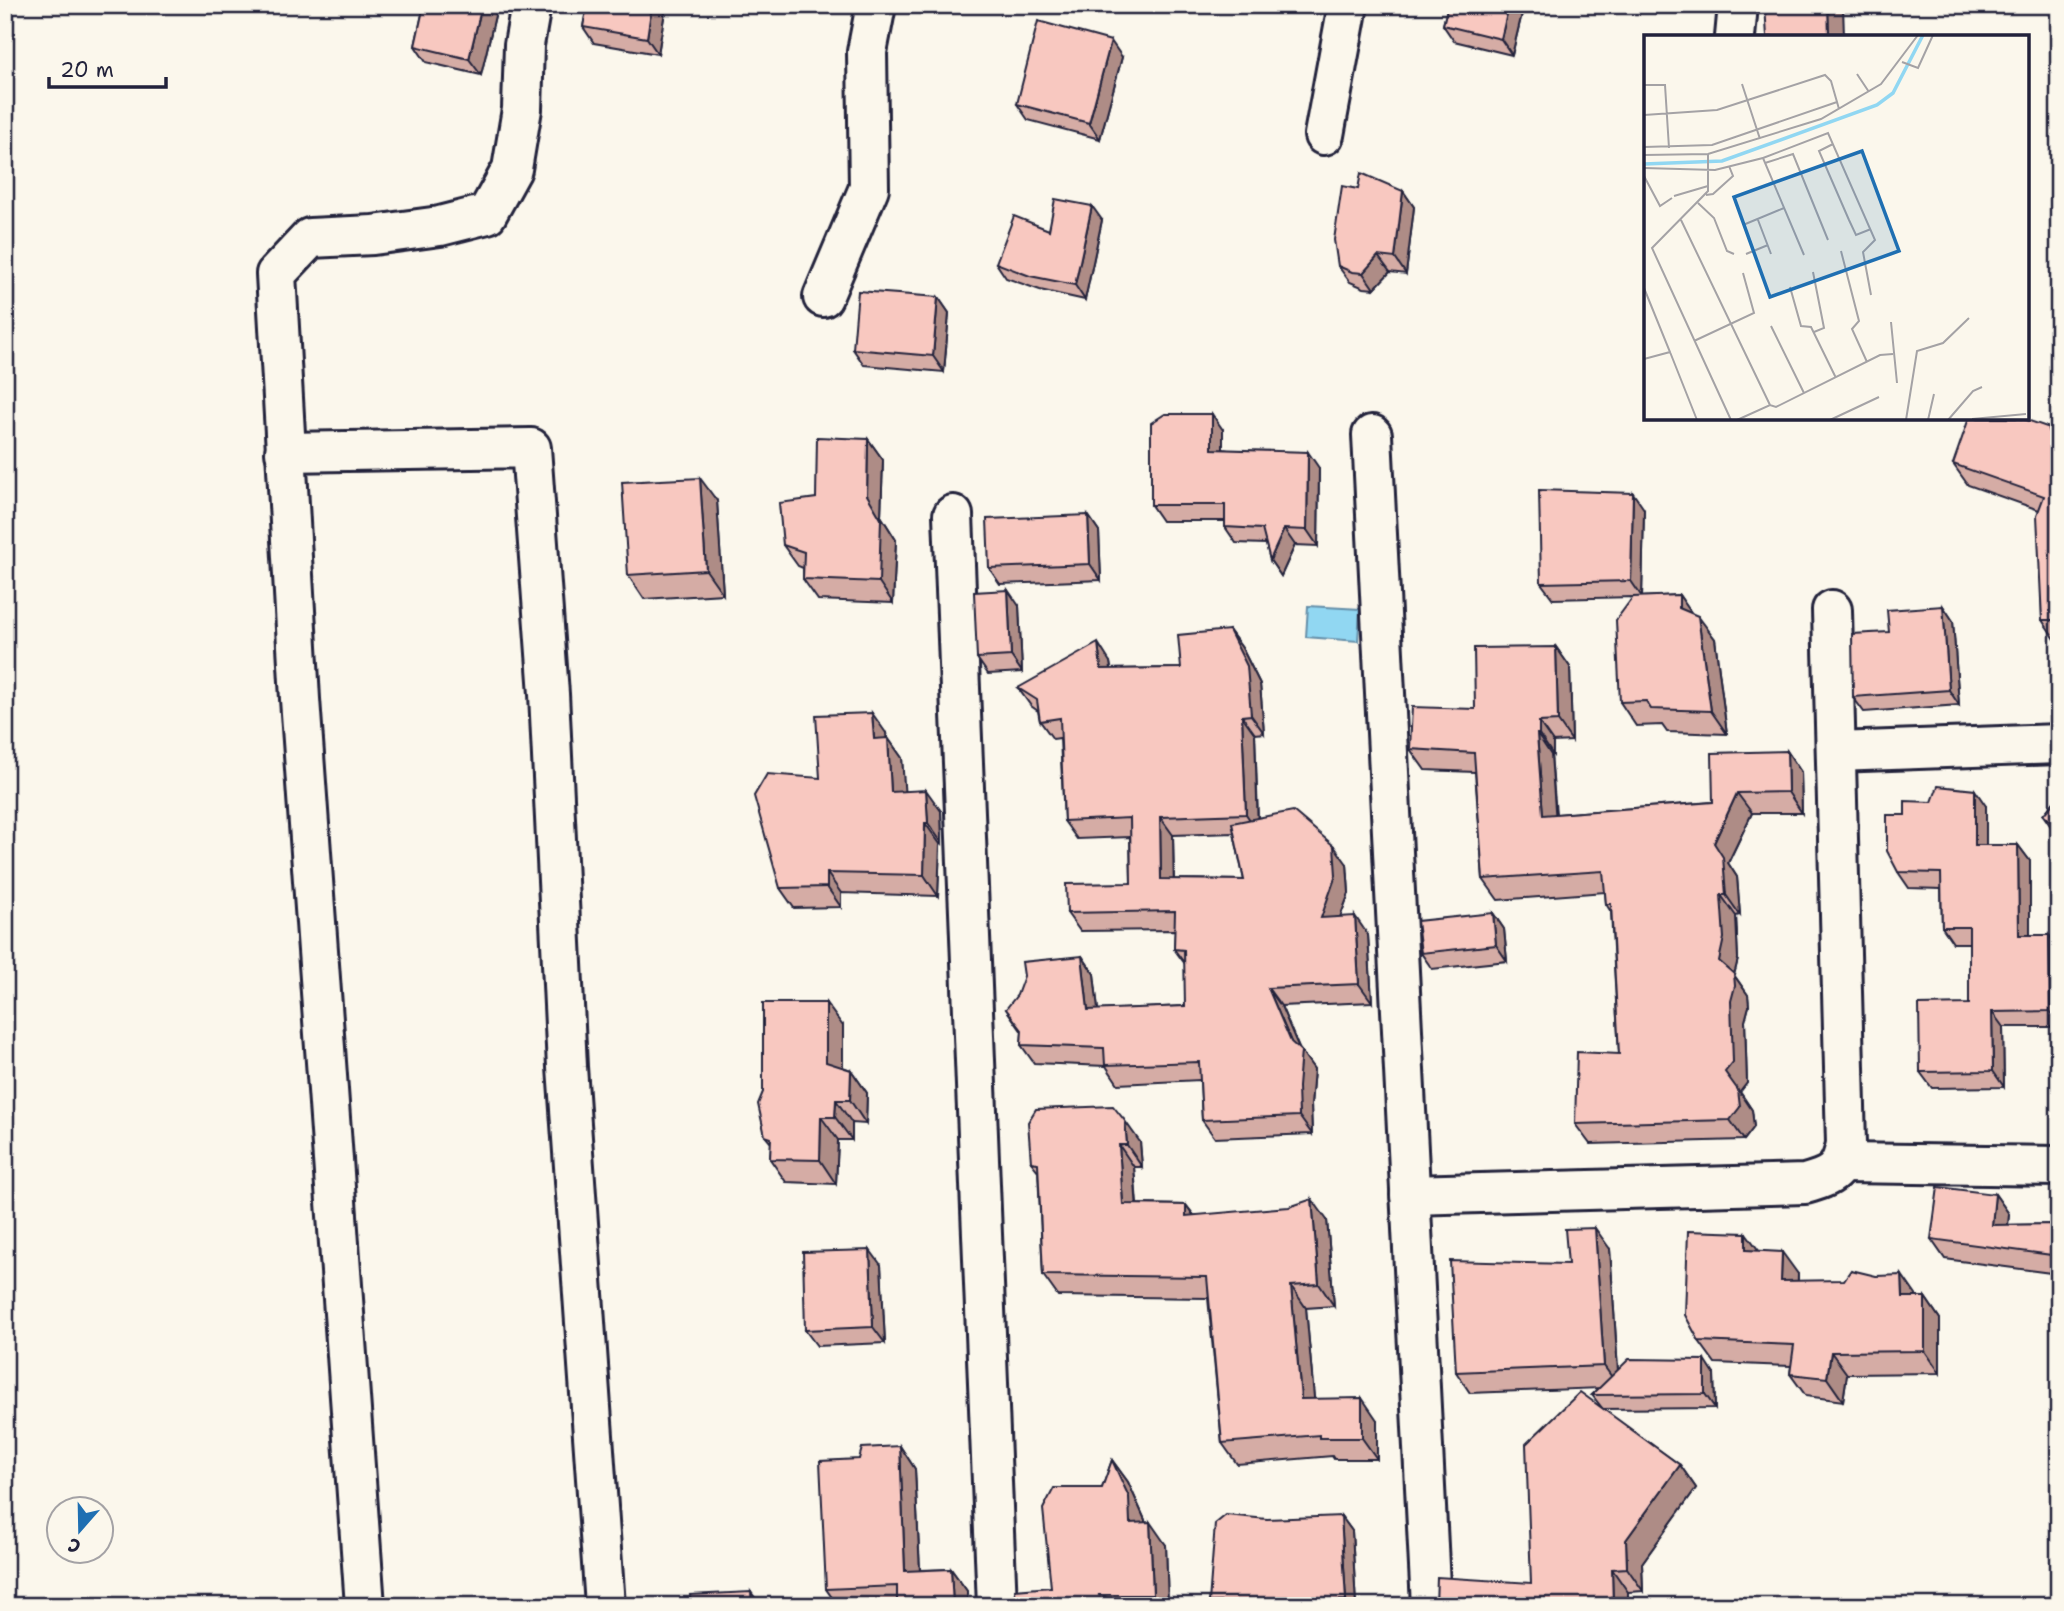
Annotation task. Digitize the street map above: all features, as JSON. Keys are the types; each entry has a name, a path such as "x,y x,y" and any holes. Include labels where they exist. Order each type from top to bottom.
{"street":[{"path":"365,1606 300,699 275,274 310,238 373,235 440,226 487,214 512,169 522,109 524,45 531,5"},
{"path":"823,297 869,188 867,52 876,5"},
{"path":"1324,135 1349,5"},
{"path":"1735,35 1738,5"},
{"path":"1371,435 1431,1606"},
{"path":"285,452 530,448 549,694 567,1067 605,1606"},
{"path":"953,515 997,1606"},
{"path":"1410,1195 1805,1184 1826,1178 1842,1163 1846,1144 1832,610"},
{"path":"1836,752 2059,744"},
{"path":"1842,1163 2059,1166"}],"water":[{"path":"1308,606 1360,609 1358,641 1306,637"}],"building":[{"path":"424,5 482,5 469,59 415,46"},
{"path":"587,5 652,5 647,38 583,27"},
{"path":"1448,5 1509,5 1501,39 1443,25"},
{"path":"1765,5 1828,5 1829,35 1767,35"},
{"path":"1038,21 1111,41 1089,123 1017,104"},
{"path":"1361,173 1403,191 1395,258 1378,256 1363,273 1338,266 1334,240 1342,186 1358,189"},
{"path":"1055,199 1092,206 1075,285 1030,276 996,263 1014,216 1049,230"},
{"path":"858,291 938,297 933,356 853,349"},
{"path":"1165,414 1212,414 1212,449 1308,452 1307,530 1284,529 1270,560 1262,529 1225,527 1225,505 1151,505 1151,423"},
{"path":"1968,420 2027,420 2047,427 2059,463 2059,620 2042,620 2037,515 2044,496 1953,464"},
{"path":"817,437 868,439 867,495 881,519 879,582 803,579 804,552 783,545 779,503 816,498"},
{"path":"700,478 706,570 628,575 622,482"},
{"path":"1539,490 1633,493 1631,581 1541,583"},
{"path":"1088,515 1090,564 989,568 987,519"},
{"path":"1008,590 1011,656 977,658 974,592"},
{"path":"1679,595 1679,608 1698,616 1711,711 1651,709 1646,701 1620,702 1616,620 1633,597"},
{"path":"1943,606 1949,690 1853,697 1852,634 1889,632 1887,610"},
{"path":"1229,630 1247,666 1251,715 1242,716 1246,814 1160,817 1161,879 1244,880 1232,823 1293,811 1334,846 1336,875 1321,918 1355,916 1359,984 1268,988 1291,1042 1301,1051 1299,1116 1202,1120 1199,1062 1105,1065 1104,1048 1021,1045 1022,1030 1006,1009 1017,995 1024,976 1022,962 1082,956 1088,1010 1185,1006 1184,950 1174,949 1175,911 1067,913 1066,884 1131,883 1130,818 1064,821 1060,718 1040,721 1037,700 1018,688 1098,643 1101,669 1181,668 1178,635"},
{"path":"1556,647 1558,721 1539,722 1537,734 1543,815 1713,802 1712,753 1787,751 1788,792 1737,793 1714,843 1723,857 1726,895 1721,895 1724,938 1719,961 1734,974 1735,986 1731,1001 1733,1062 1725,1072 1738,1090 1740,1107 1730,1120 1575,1124 1577,1052 1619,1054 1611,904 1606,904 1603,871 1483,879 1474,753 1410,749 1412,707 1475,709 1474,648"},
{"path":"872,713 874,739 888,738 891,792 926,790 928,823 925,823 924,875 827,873 827,887 780,888 754,796 767,774 820,778 816,715"},
{"path":"1938,786 1975,790 1975,845 2018,845 2019,935 2049,935 2050,1011 1992,1012 1993,1071 1920,1072 1919,1005 1969,1004 1969,927 1942,927 1941,873 1898,872 1887,851 1887,815 1905,815 1905,801 1932,802"},
{"path":"2059,796 2059,828 2043,815"},
{"path":"1493,913 1496,945 1421,953 1417,921"},
{"path":"763,1003 826,1003 826,1062 851,1070 850,1100 836,1100 835,1117 821,1117 820,1160 770,1159 771,1138 765,1136 758,1104 763,1092"},
{"path":"1113,1106 1125,1121 1127,1145 1119,1145 1123,1204 1186,1205 1186,1216 1289,1207 1312,1199 1319,1284 1291,1286 1301,1399 1362,1398 1362,1438 1319,1438 1319,1435 1222,1443 1207,1277 1043,1275 1038,1163 1031,1162 1028,1122 1036,1109"},
{"path":"1938,1187 1995,1194 1992,1225 2059,1224 2059,1256 1931,1239"},
{"path":"1595,1228 1604,1366 1456,1372 1450,1261 1568,1264 1565,1229"},
{"path":"1688,1231 1746,1233 1746,1250 1782,1252 1781,1281 1844,1280 1851,1270 1876,1276 1902,1275 1903,1297 1925,1297 1925,1351 1831,1352 1827,1378 1790,1374 1794,1345 1699,1341 1685,1315"},
{"path":"870,1250 873,1327 805,1330 803,1252"},
{"path":"1629,1359 1705,1360 1705,1394 1592,1395"},
{"path":"1580,1392 1680,1465 1626,1540 1627,1568 1612,1569 1613,1606 1436,1606 1437,1577 1531,1583 1526,1444"},
{"path":"900,1446 905,1571 951,1569 953,1606 897,1606 897,1586 826,1589 820,1461 859,1459 862,1448"},
{"path":"1112,1460 1129,1497 1130,1523 1150,1522 1153,1595 1098,1595 1133,1606 1016,1606 1015,1590 1051,1587 1043,1509 1054,1488 1102,1488"},
{"path":"1226,1515 1267,1519 1341,1516 1346,1600 1209,1602 1215,1524"},
{"path":"751,1592 752,1606 691,1606 690,1595"}]}
